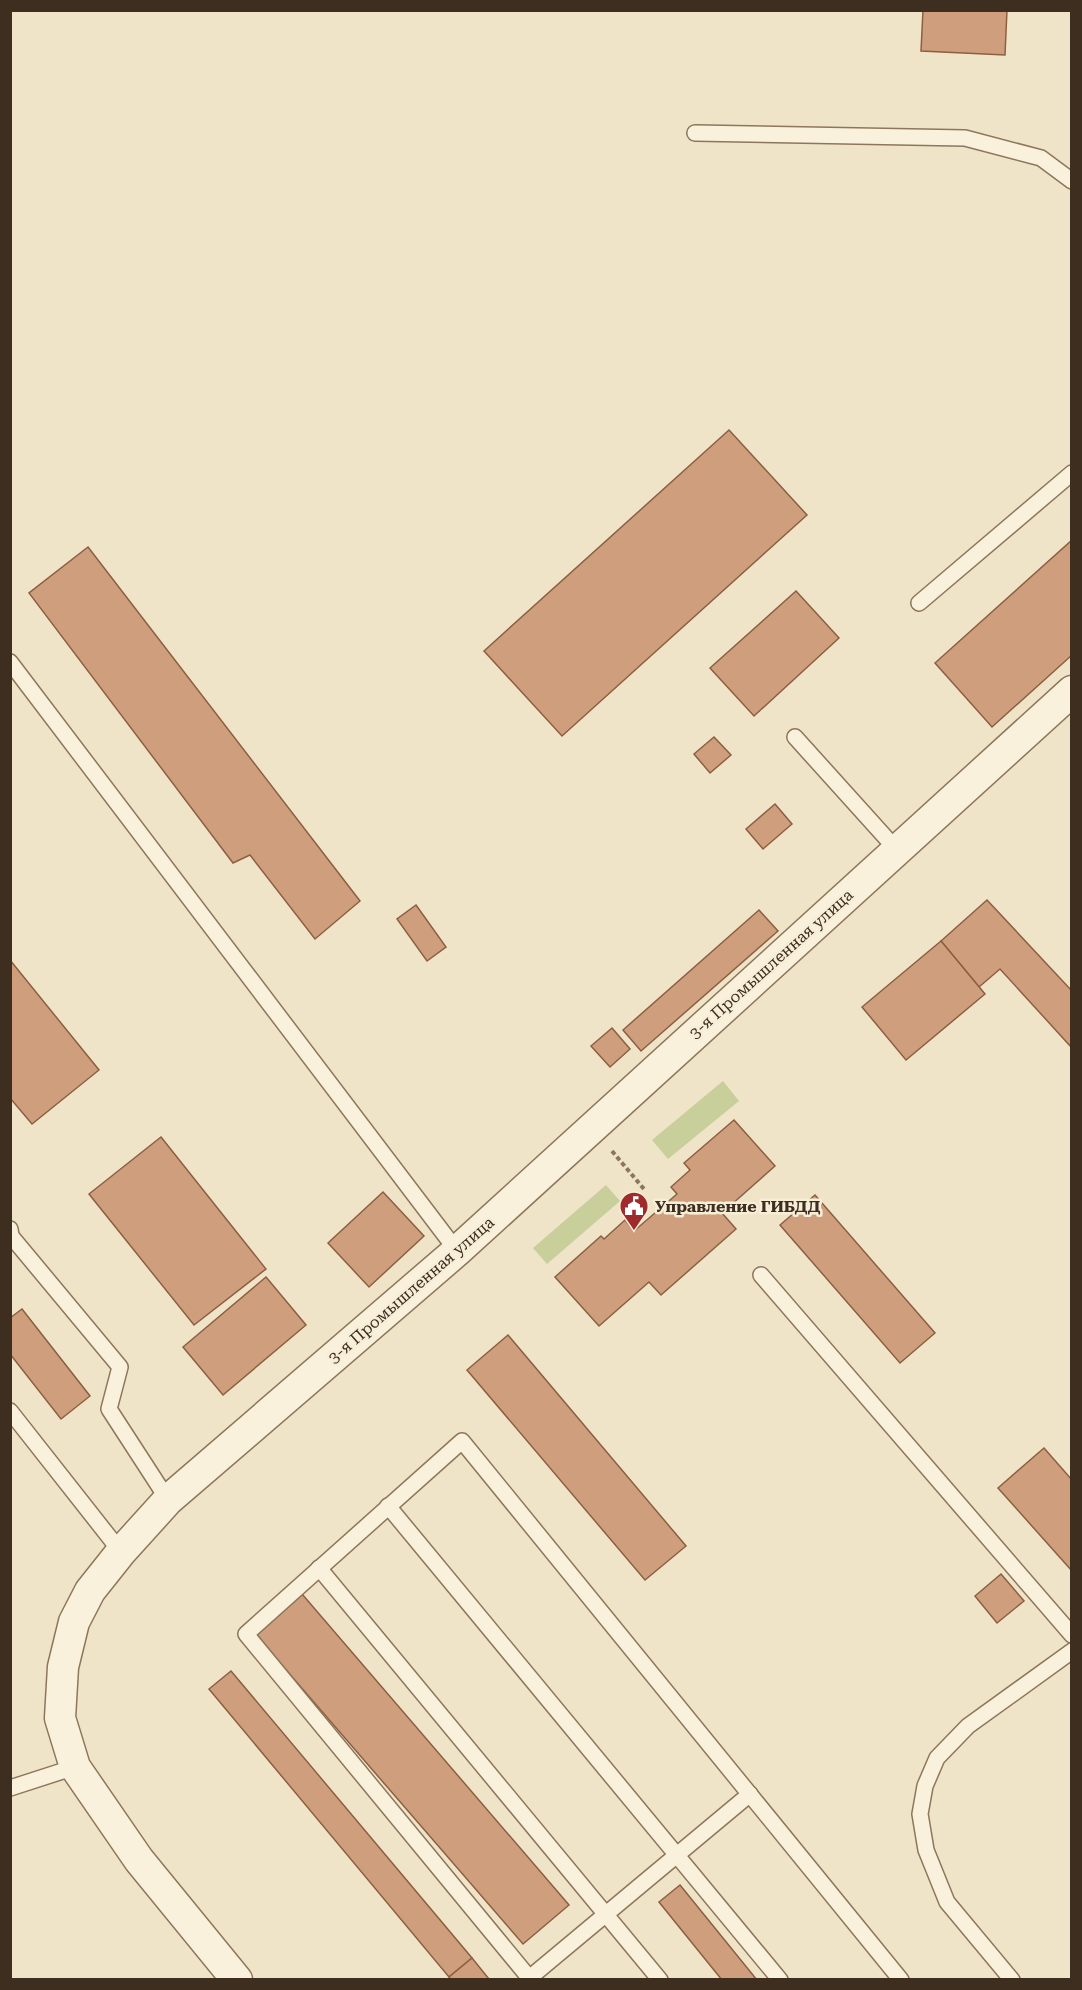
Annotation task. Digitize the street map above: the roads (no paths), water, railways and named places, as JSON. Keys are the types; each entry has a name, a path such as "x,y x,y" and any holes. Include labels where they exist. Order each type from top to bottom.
{"street":[{"name":"3-я Промышленная улица","path":"237,1980 139,1860 75,1767 60,1718 63,1667 74,1622 90,1591 121,1552 168,1500 457,1251 1071,691"}],"lane":[{"path":"696,133 966,138 1041,158 1071,181"},
{"path":"919,603 1071,473"},
{"path":"10,662 457,1251"},
{"path":"795,737 896,849"},
{"path":"10,1228 11,1236 120,1367 109,1409 168,1500"},
{"path":"761,1275 1071,1635"},
{"path":"10,1411 121,1552"},
{"path":"750,1794 529,1979 246,1634 462,1441 750,1794 901,1980"},
{"path":"388,1506 780,1980"},
{"path":"319,1568 660,1980"},
{"path":"1011,1980 947,1902 926,1850 920,1814 925,1786 937,1758 968,1726 1071,1651"},
{"path":"10,1788 75,1767"}],"place":[{"name":"Управление ГИБДД","path":"634,1232"}]}
